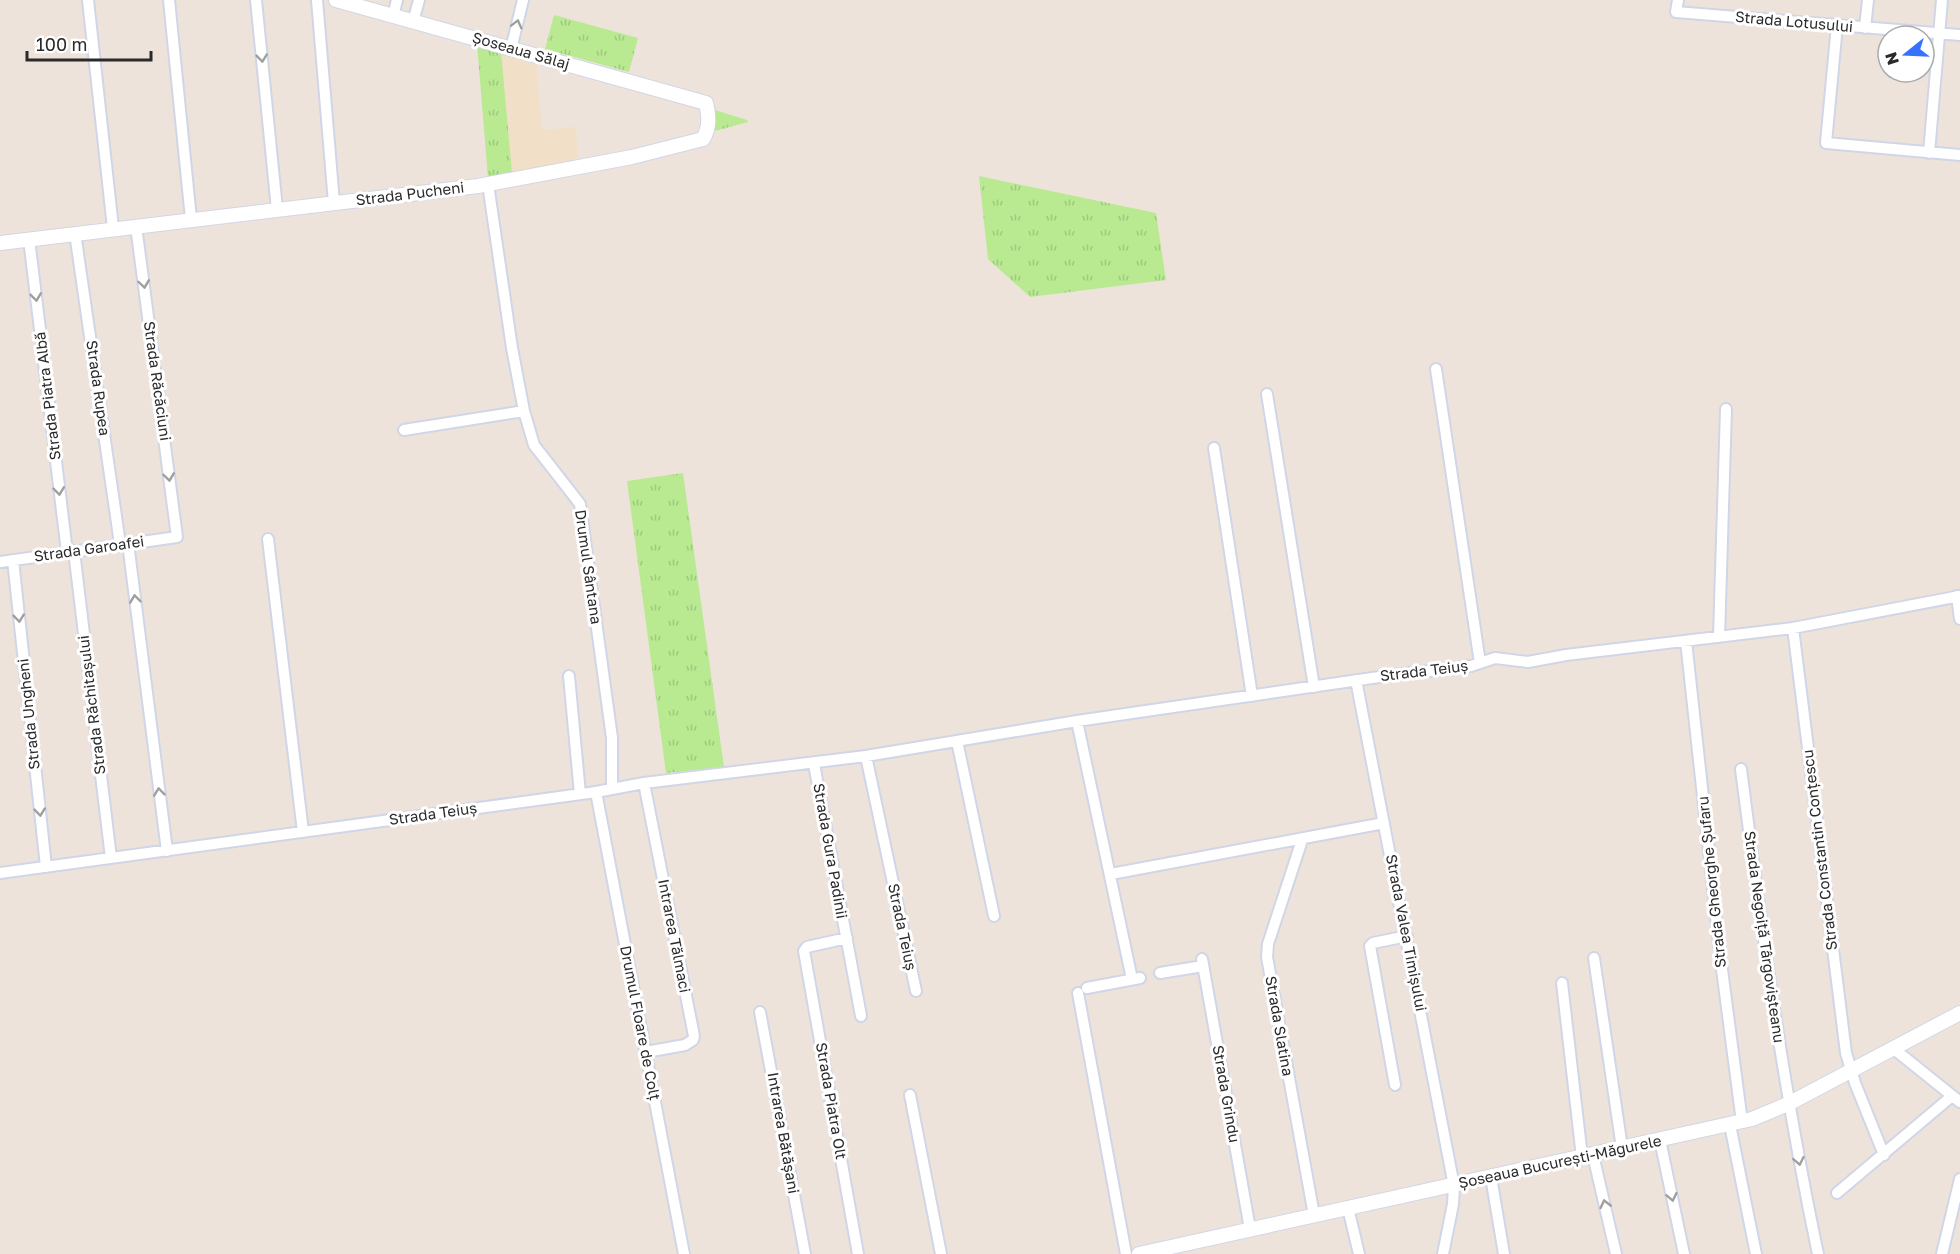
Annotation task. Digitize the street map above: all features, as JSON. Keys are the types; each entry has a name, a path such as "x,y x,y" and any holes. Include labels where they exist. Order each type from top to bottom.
{"street":[{"path":"88,0 113,228"},
{"path":"169,0 191,219"},
{"path":"256,0 277,209"},
{"path":"316,0 334,203"},
{"name":"Șoseaua Sălaj","path":"336,0 706,103 709,120 707,133 703,139"},
{"path":"393,16 397,0"},
{"path":"413,21 419,0"},
{"path":"511,49 523,0"},
{"name":"Strada Lotusului","path":"1678,0 1676,12 1960,35"},
{"path":"1865,28 1868,0"},
{"path":"1929,153 1942,0"},
{"path":"1837,25 1826,143 1960,155"},
{"name":"Strada Pucheni","path":"0,243 488,184 632,157 703,139"},
{"name":"Drumul Sântana","path":"488,184 512,348 524,411 534,445 580,504 612,738 612,789"},
{"name":"Strada Răcăciuni","path":"136,226 177,537"},
{"name":"Strada Rupea","path":"75,233 124,543 166,850"},
{"name":"Strada Piatra Albă","path":"29,239 70,551"},
{"path":"1436,369 1480,663"},
{"path":"1267,394 1314,687"},
{"path":"1719,637 1726,409"},
{"path":"404,430 524,411"},
{"path":"1214,448 1252,696"},
{"name":"Strada Garoafei","path":"0,562 177,537"},
{"path":"268,539 303,832"},
{"name":"Strada Răchitașului","path":"70,551 111,858"},
{"name":"Strada Ungheni","path":"13,560 46,867"},
{"path":"1958,596 1960,620"},
{"name":"Strada Teiuș","path":"0,873 596,792 644,783 814,764 1077,721 1356,680 1457,668 1499,658 1514,662 1528,662 1566,655 1792,628 1958,596"},
{"name":"Strada Constantin Conțescu","path":"1792,628 1846,1053 1884,1155"},
{"name":"Strada Gheorghe Șufaru","path":"1686,641 1736,1124 1756,1254"},
{"path":"569,676 580,794"},
{"name":"Strada Valea Timișului","path":"1356,680 1454,1186 1453,1204 1443,1254"},
{"path":"1077,721 1096,813 1136,978 1082,991 1126,1254"},
{"path":"957,741 994,916"},
{"name":"Strada Teiuș","path":"866,756 916,991"},
{"name":"Strada Gura Padinii","path":"814,764 861,1016"},
{"name":"Strada Negoiță Târgovișteanu","path":"1741,769 1768,980 1788,1104 1818,1254"},
{"name":"Intrarea Tălmaci","path":"644,783 694,1036 693,1040 685,1046 646,1052"},
{"name":"Drumul Floare de Colț","path":"596,792 684,1254"},
{"path":"1111,874 1384,823"},
{"name":"Strada Slatina","path":"1302,840 1268,944 1267,957 1314,1215"},
{"path":"1395,1084 1370,946 1373,943 1407,936"},
{"name":"Strada Gura Padinii","path":"805,949 847,938"},
{"name":"Strada Piatra Olt","path":"805,949 858,1254"},
{"path":"1594,958 1622,1148"},
{"name":"Strada Grindu","path":"1160,974 1203,962 1250,1229"},
{"path":"1562,983 1588,1156 1616,1254"},
{"name":"Intrarea Bătășani","path":"760,1012 805,1254"},
{"name":"Șoseaua București-Măgurele","path":"1139,1254 1173,1250 1250,1229 1736,1124 1788,1104 1960,1013"},
{"path":"1838,1192 1956,1099 1894,1049"},
{"path":"910,1095 941,1254"},
{"path":"1108,1119 1132,1254"},
{"path":"1660,1140 1684,1254"},
{"path":"1491,1177 1504,1254"},
{"path":"1942,1254 1960,1179"},
{"path":"1348,1208 1359,1254"}],"shaded area":[{"path":"501,51 536,61 542,130 576,127 578,159 512,173"}],"green space":[{"path":"554,15 638,38 629,72 545,49"},
{"path":"477,44 501,51 512,173 488,178"},
{"path":"715,110 747,120 748,122 715,131"},
{"path":"979,176 1156,213 1166,280 1030,297 988,259"},
{"path":"683,473 724,767 666,773 627,481"}]}
